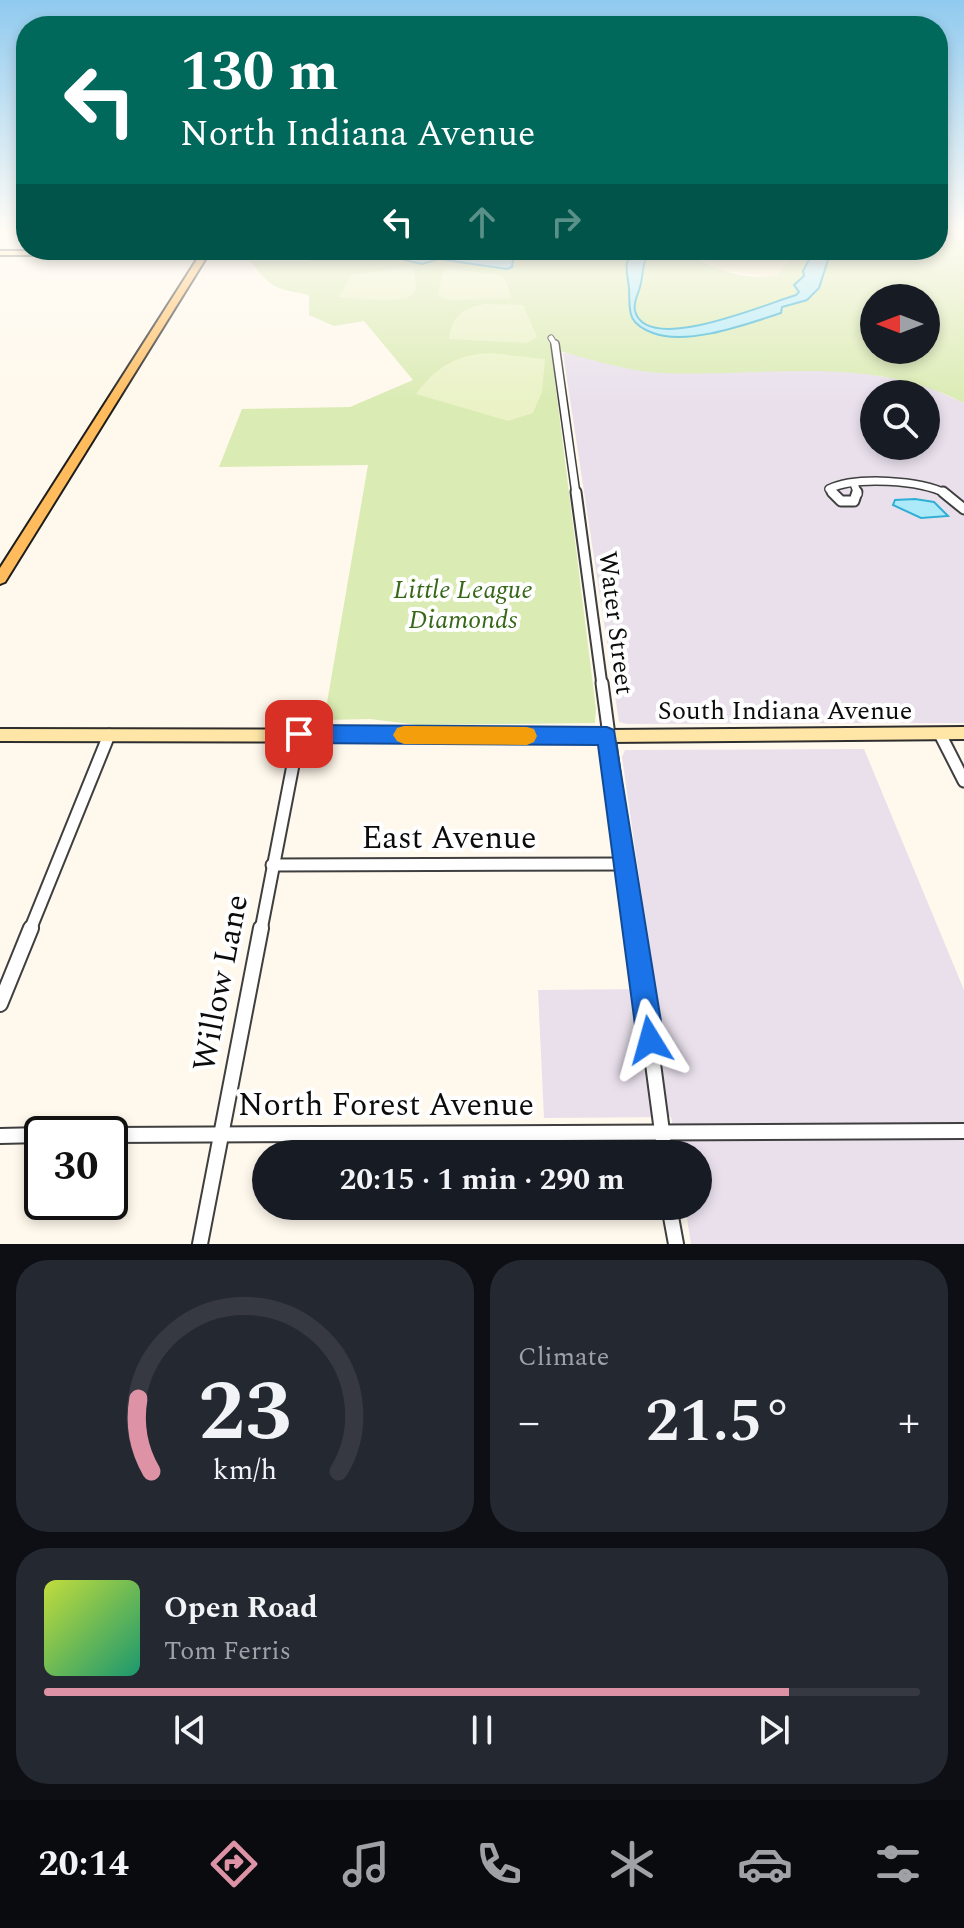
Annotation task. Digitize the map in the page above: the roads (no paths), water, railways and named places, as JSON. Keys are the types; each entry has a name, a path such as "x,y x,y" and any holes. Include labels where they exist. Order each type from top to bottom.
{"main road":[{"path":"0,579 184,287"}],"street":[{"name":"Water Street","path":"551,338 556,345 664,1140"},
{"path":"854,484 919,484 953,498 964,509"},
{"name":"South Indiana Avenue","path":"0,735 964,733"},
{"name":"Willow Lane","path":"200,1244 299,734"},
{"path":"940,734 964,781"},
{"path":"0,1004 109,735"},
{"name":"East Avenue","path":"272,865 626,864"},
{"name":"North Forest Avenue","path":"128,1135 964,1131"},
{"path":"0,1136 24,1135"},
{"path":"672,1220 676,1244"}],"water":[{"path":"640,287 635,311 644,324 661,329 710,323 796,295 799,292 795,287 819,287 807,300 782,307 781,313 717,332 683,337 653,333 638,325 631,316 629,289"},
{"path":"895,500 934,502 948,516 921,518 893,505"}],"park label":[{"name":"Little League Diamonds","path":"463,605"}]}
